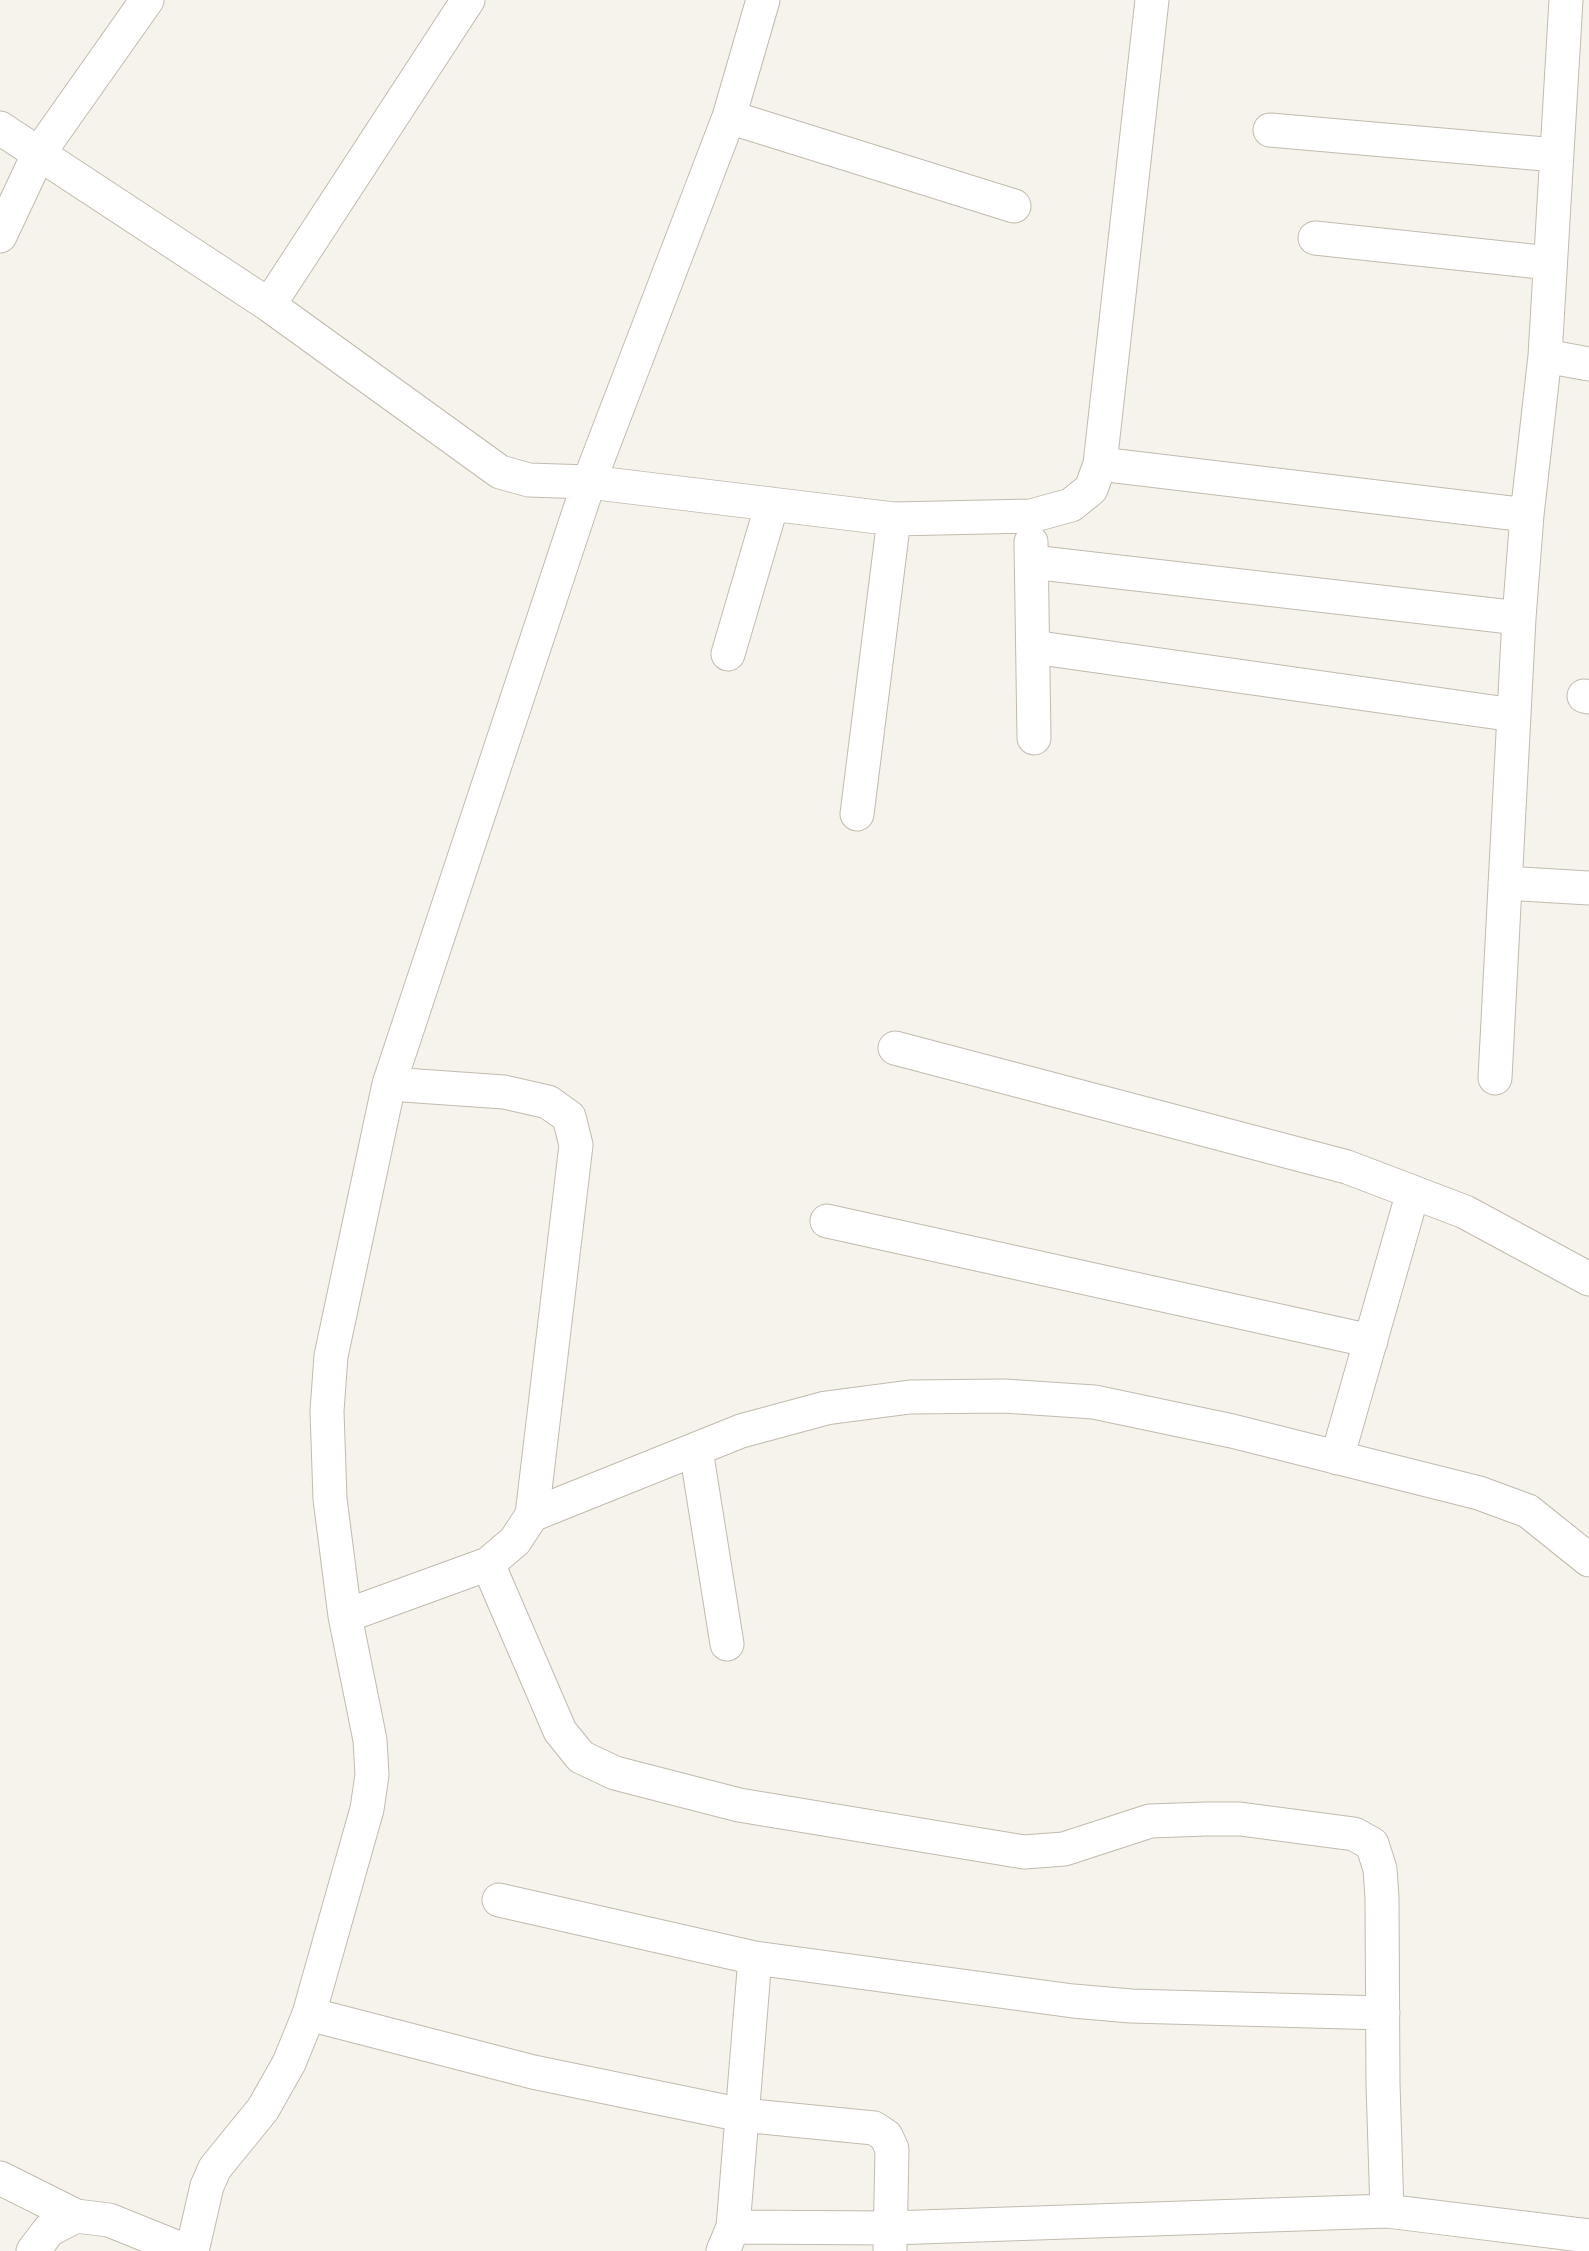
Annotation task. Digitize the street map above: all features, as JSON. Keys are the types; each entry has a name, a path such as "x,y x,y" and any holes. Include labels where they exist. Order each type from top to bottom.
{"street":[{"path":"0,236 39,153 147,0"},
{"path":"269,305 468,0"},
{"path":"192,2251 207,2186 215,2168 263,2109 289,2063 309,2014 367,1809 372,1775 370,1740 345,1616 330,1498 327,1400 331,1356 389,1083 589,482 729,117 763,0"},
{"path":"0,128 269,305 500,472 529,480 589,482 894,519 1031,516 1071,506 1091,489 1100,464 1152,0"},
{"path":"1495,1078 1519,618 1527,515 1545,357 1566,0"},
{"path":"729,117 1014,206"},
{"path":"1270,130 1556,154"},
{"path":"1315,238 1550,263"},
{"path":"1545,357 1589,364"},
{"path":"1100,464 1527,515"},
{"path":"728,654 772,504"},
{"path":"1031,516 1034,738"},
{"path":"857,814 894,519"},
{"path":"1032,562 1519,618"},
{"path":"1032,646 1514,715"},
{"path":"1505,883 1589,888"},
{"path":"895,1047 1347,1167 1465,1212 1589,1279"},
{"path":"345,1616 488,1564 514,1541 532,1515 576,1144 569,1117 548,1102 504,1092 389,1083"},
{"path":"1337,1458 1413,1192"},
{"path":"827,1221 1371,1341"},
{"path":"532,1515 741,1431 826,1408 910,1397 1004,1396 1094,1402 1232,1431 1479,1493 1528,1511 1578,1548 1589,1560"},
{"path":"696,1450 727,1644"},
{"path":"488,1564 560,1731 581,1757 615,1773 739,1805 1024,1852 1064,1849 1149,1821 1240,1819 1354,1834 1372,1845 1380,1869 1387,2211"},
{"path":"499,1900 755,1958 1073,2001 1131,2006 1383,2013"},
{"path":"755,1958 742,2115 728,2239 891,2240 1387,2211 1589,2236"},
{"path":"309,2014 533,2072 742,2115 874,2128 886,2136 892,2149 891,2240"},
{"path":"0,2178 76,2216 109,2220 186,2251"},
{"path":"33,2251 49,2230 76,2216"}]}
